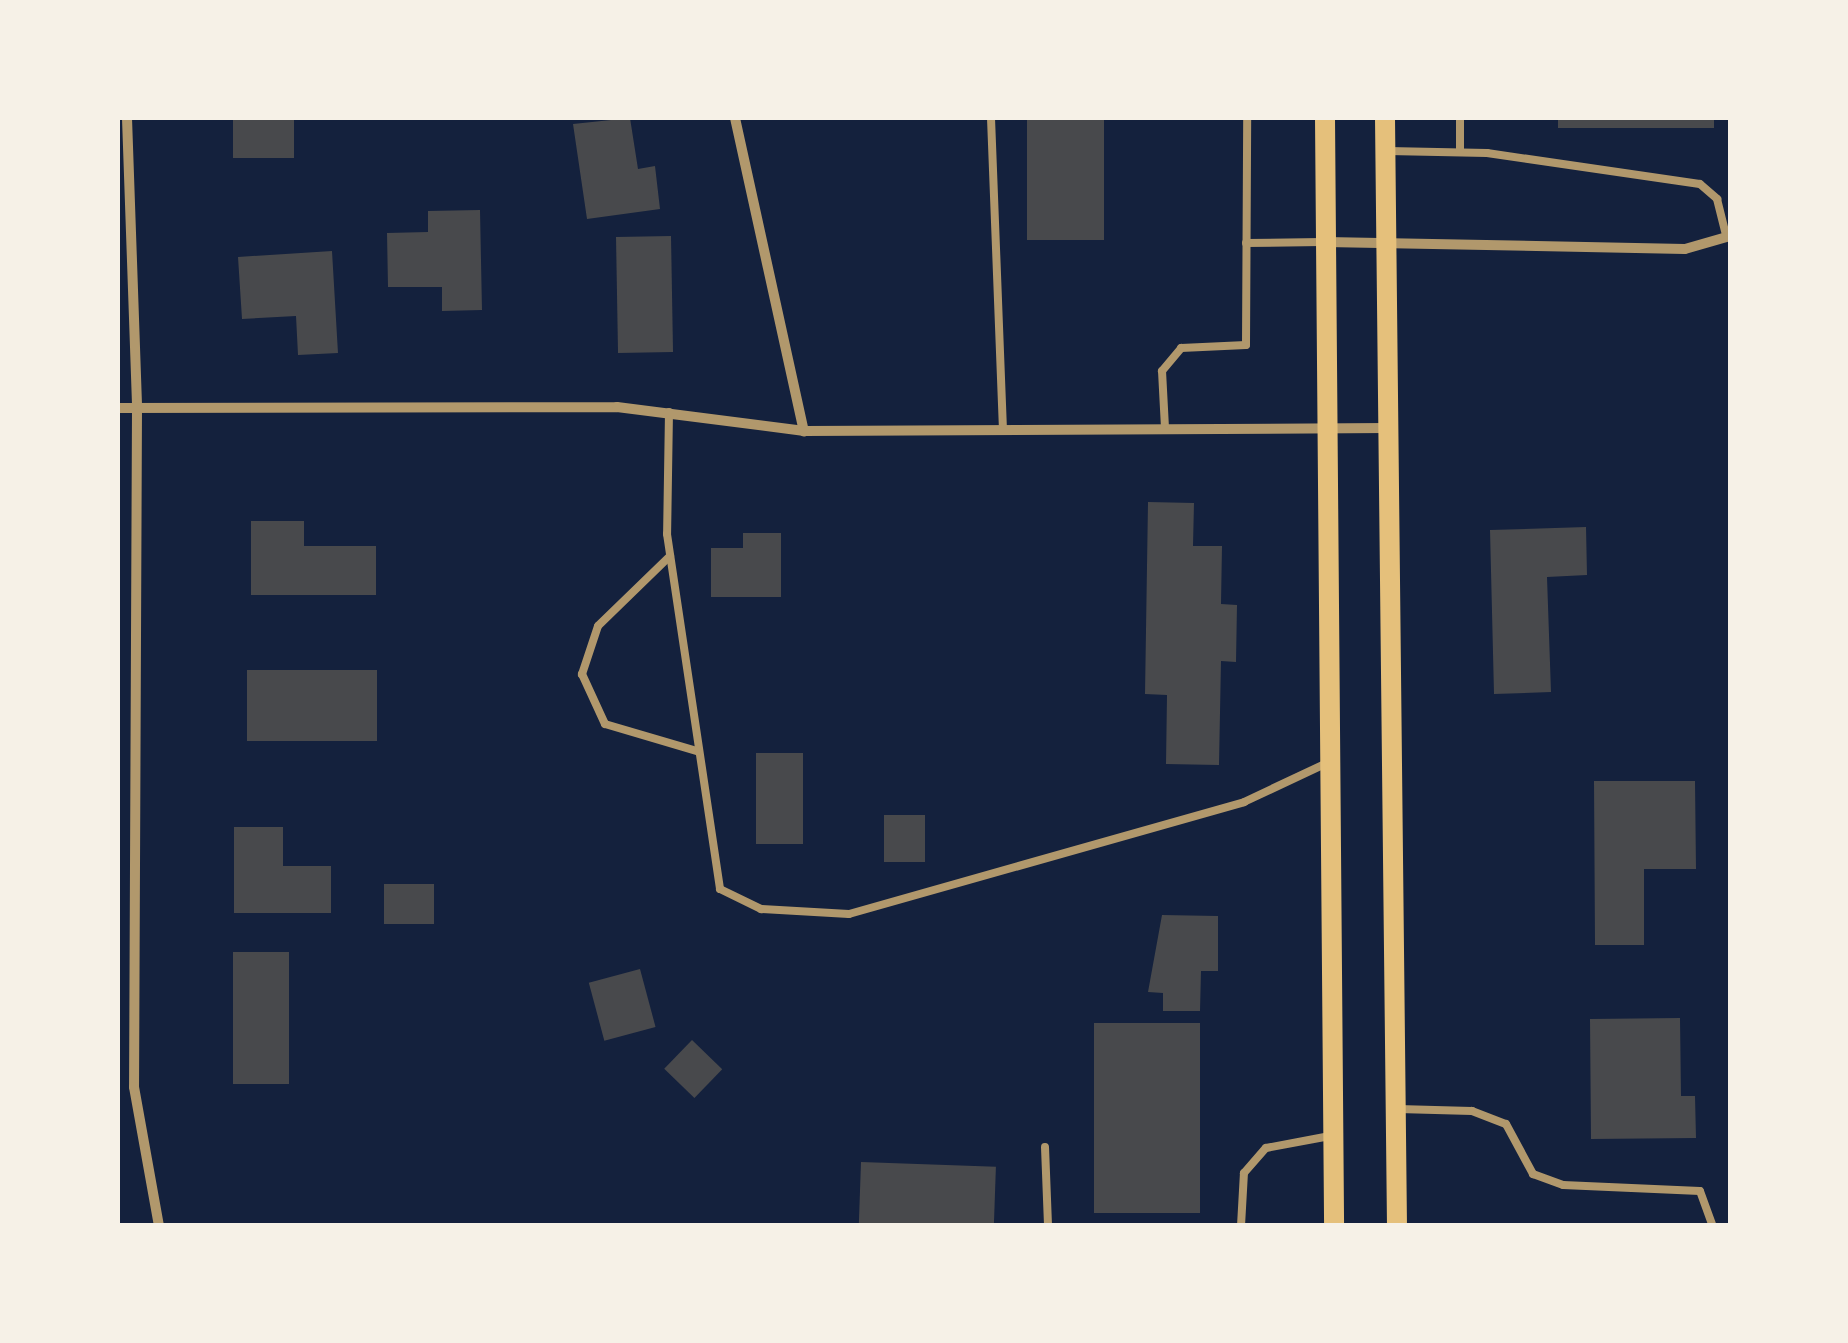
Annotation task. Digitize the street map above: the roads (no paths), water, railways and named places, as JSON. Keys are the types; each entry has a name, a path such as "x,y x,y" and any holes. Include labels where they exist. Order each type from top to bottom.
{"main road":[{"path":"1324,118 1334,1226"},
{"path":"1385,118 1397,1226"}],"street":[{"path":"128,118 138,408 132,1050 159,1226"},
{"path":"737,118 804,431"},
{"path":"1326,242 1685,249 1728,236"},
{"path":"118,408 669,412 804,431 1003,431 1328,422 1388,428"}],"lane":[{"path":"992,118 1003,431"},
{"path":"1165,428 1162,372 1182,348 1246,345 1247,118"},
{"path":"1460,118 1460,152"},
{"path":"1386,150 1460,152 1700,184 1717,199 1728,236"},
{"path":"1246,243 1326,242"},
{"path":"669,412 670,556 720,889 761,909 816,917 1225,808 1332,761"},
{"path":"670,556 598,626 582,674 606,724 697,751"},
{"path":"1396,1108 1472,1111 1506,1124 1533,1174 1563,1185 1700,1192 1713,1226"},
{"path":"1241,1226 1244,1174 1266,1148 1335,1136"},
{"path":"1045,1147 1048,1226"}]}
